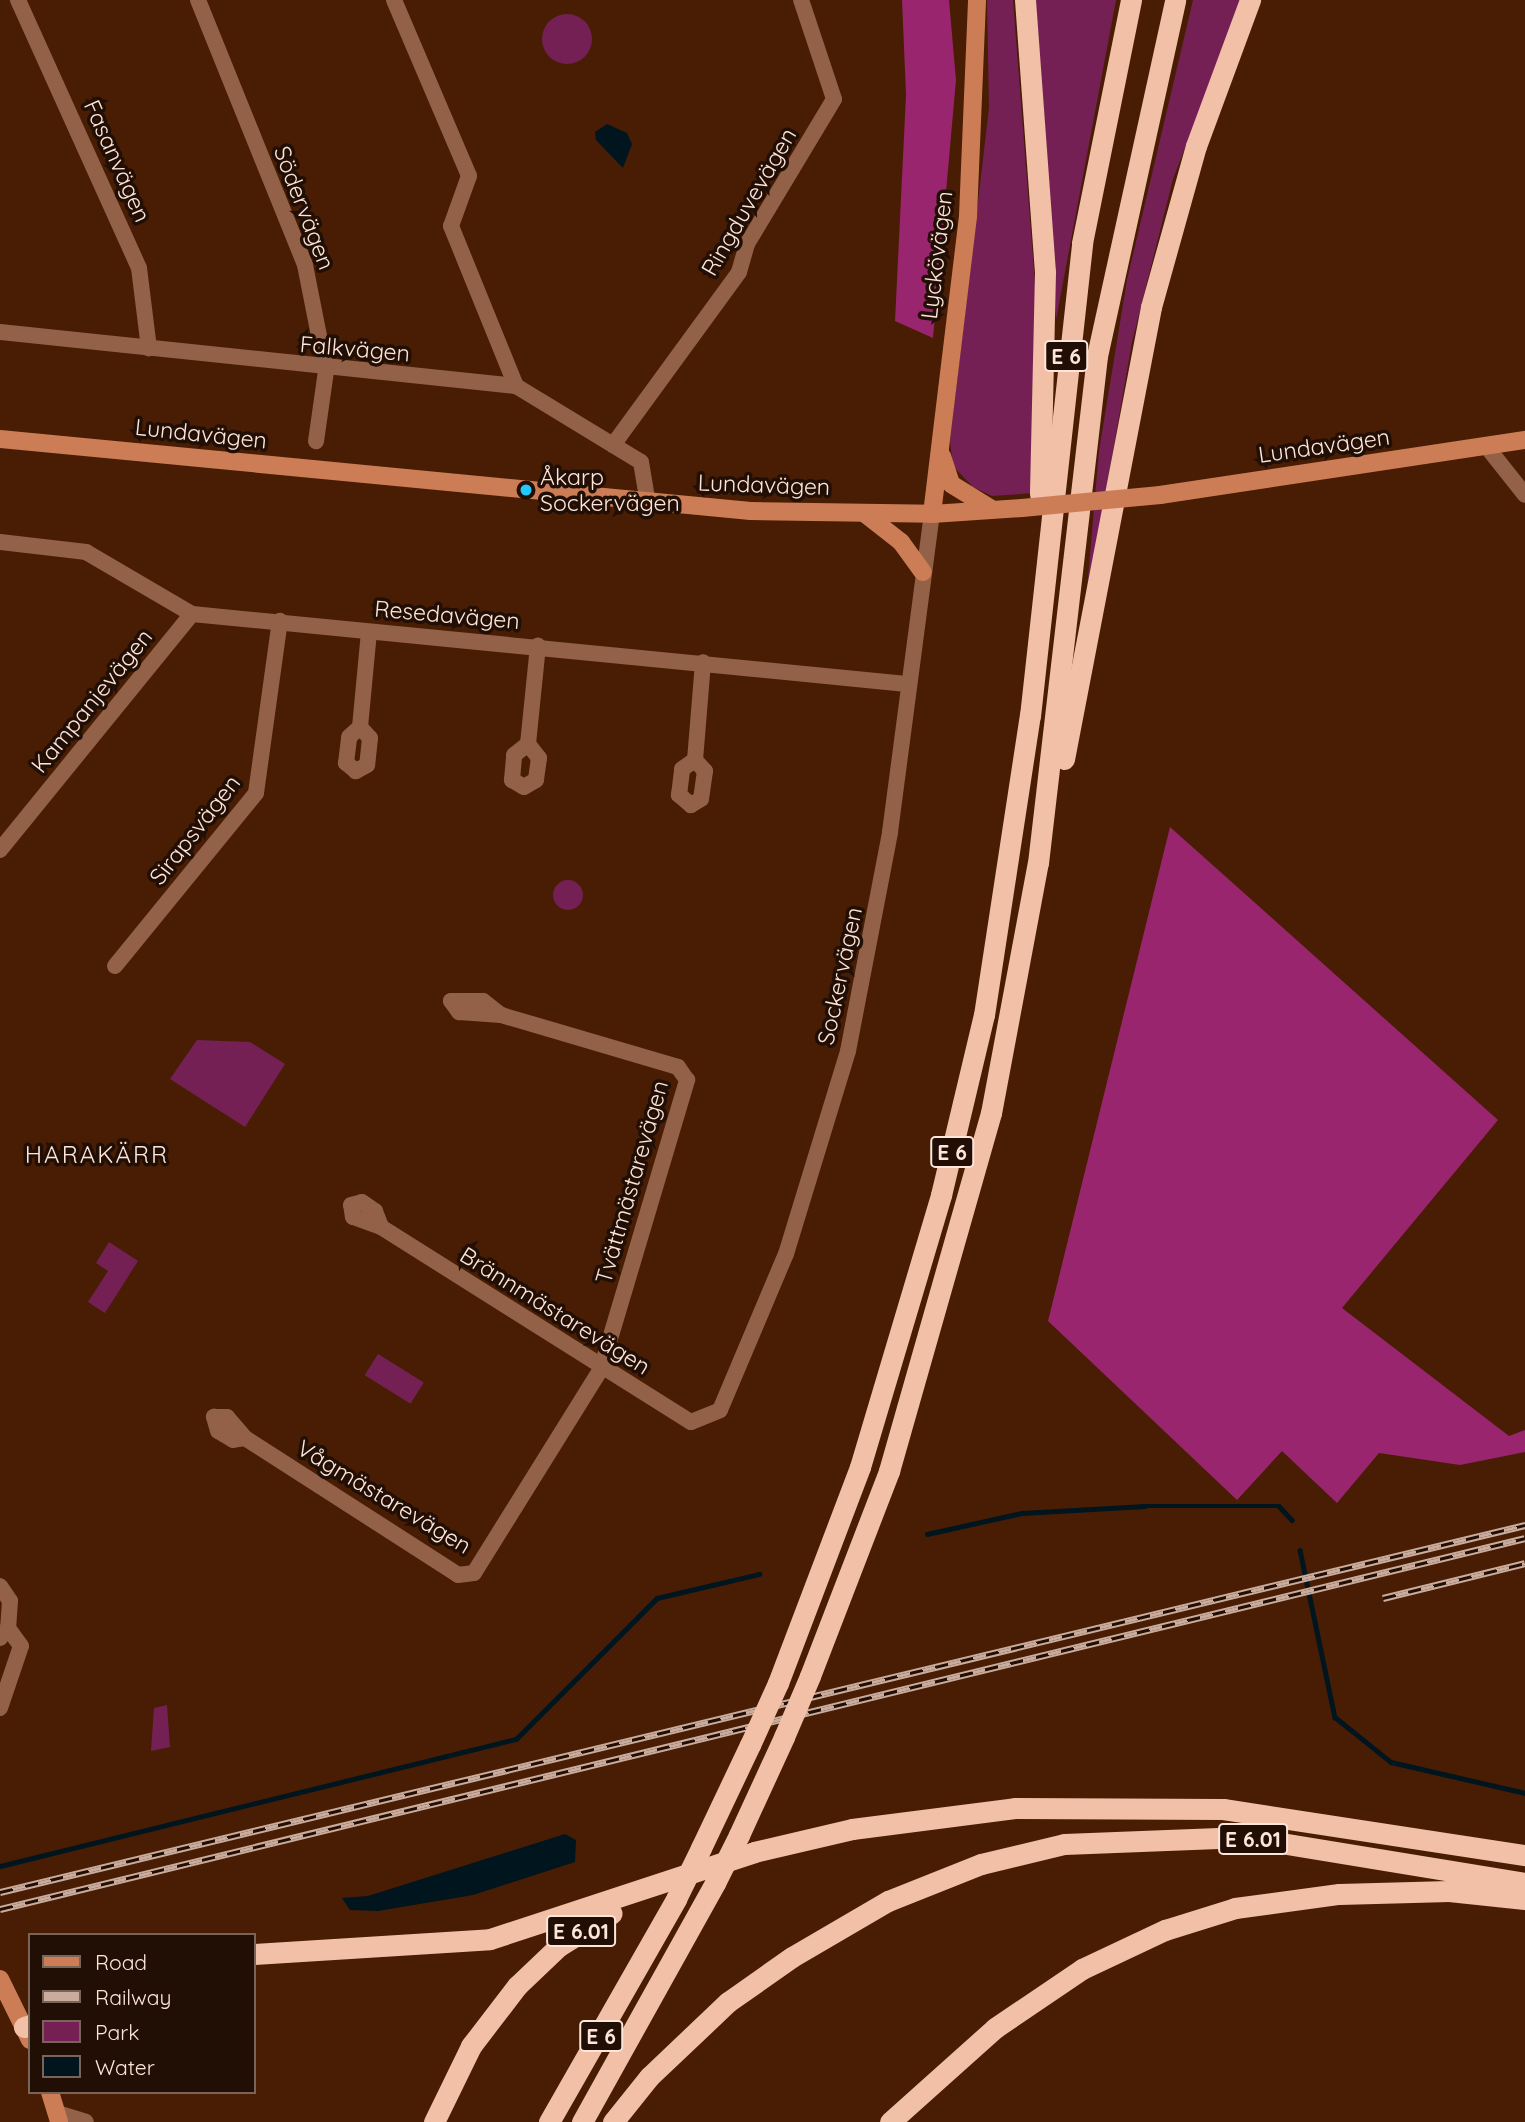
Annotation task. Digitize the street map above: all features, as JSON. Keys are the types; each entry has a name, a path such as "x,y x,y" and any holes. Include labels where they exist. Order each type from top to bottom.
{"highway":[{"path":"1025,0 1047,340 1030,716"},
{"name":"E 6","path":"549,2122 676,1899 778,1684 821,1576 864,1454 963,1110 1030,716 1082,243 1131,0"},
{"name":"E 6","path":"582,2122 715,1883 810,1676 854,1567 968,1209 1038,863 1097,356 1175,0"},
{"path":"1038,863 1152,307 1196,146 1250,0"},
{"name":"E 6.01","path":"434,2122 471,2046 539,1964 588,1926 725,1861 927,1816 1109,1805 1311,1817 1525,1854"},
{"name":"E 6.01","path":"613,2122 649,2077 728,2002 792,1956 888,1901 981,1864 1064,1844 1244,1837 1525,1883"},
{"path":"256,1954 490,1939 725,1861"},
{"path":"890,2122 995,2028 1082,1969 1165,1930 1235,1908 1339,1894 1449,1891 1525,1899"}],"main road":[{"name":"Lyckövägen","path":"932,514 940,428 968,216 977,0"},
{"path":"940,428 951,484 970,500 1001,510"},
{"name":"Lundavägen","path":"0,439 648,504 932,514 1160,495 1525,440"},
{"path":"864,513 901,542 923,572"},
{"path":"0,1979 28,2031"},
{"path":"51,2094 58,2118"}],"street":[{"name":"Fasanvägen","path":"18,0 139,268 149,348"},
{"name":"Södervägen","path":"198,0 305,265 327,371 316,440"},
{"path":"394,0 469,176 451,226 516,386"},
{"name":"Ringduvevägen","path":"613,444 739,272 747,244 834,99 835,86 801,0"},
{"name":"Falkvägen","path":"0,332 327,371 516,386 613,444 645,467 648,504"},
{"path":"1487,447 1525,495"},
{"name":"Sockervägen","path":"707,1420 720,1410 753,1341 813,1176 848,1051 890,832 906,684 932,514"},
{"name":"Resedavägen","path":"0,542 86,552 192,614 906,684"},
{"name":"Kampanjevägen","path":"0,850 192,614"},
{"name":"Sirapsvägen","path":"115,966 256,793 280,621"},
{"path":"360,727 369,632"},
{"path":"528,744 538,646"},
{"path":"695,760 703,662"},
{"name":"Tvättmästarevägen","path":"501,1014 678,1067 687,1080 601,1369"},
{"name":"Brännmästarevägen","path":"381,1227 601,1369 691,1422 707,1420"},
{"name":"Vågmästarevägen","path":"245,1438 458,1575 474,1573 601,1369"},
{"path":"0,1586 10,1601 4,1633 21,1646 0,1708"},
{"path":"58,2118 86,2122"}],"green space":[{"path":"987,0 1013,0 1039,336 1034,493 992,496 973,487 953,466 950,441 989,108"},
{"path":"1034,0 1116,0 1056,320 1049,196"},
{"path":"1193,0 1241,0 1173,179 1132,342 1085,612 1099,451 1127,280"},
{"path":"567,14 584,22 592,39 584,56 567,64 550,56 542,39 550,22"},
{"path":"568,880 579,884 583,895 579,906 568,910 557,906 553,895 557,884"},
{"path":"197,1040 250,1042 285,1064 245,1127 170,1079"},
{"path":"109,1242 138,1261 105,1313 88,1302 108,1271 96,1263"},
{"path":"378,1354 424,1383 411,1404 365,1375"},
{"path":"167,1705 170,1747 151,1751 154,1708"}],"shaded area":[{"path":"902,0 949,0 956,80 933,338 895,321 906,95"},
{"path":"1170,827 1498,1120 1342,1308 1509,1436 1525,1430 1525,1452 1460,1465 1379,1453 1337,1503 1282,1451 1237,1500 1048,1321"}],"water":[{"path":"607,124 627,133 632,144 623,168 596,140 595,132"},
{"path":"565,1834 576,1840 575,1862 473,1895 378,1911 350,1910 342,1898 368,1896"}],"waterway":[{"path":"927,1534 1022,1513 1145,1506 1279,1506 1292,1520"},
{"path":"1300,1550 1335,1717 1391,1762 1525,1793"},
{"path":"0,1866 516,1739 657,1598 759,1574"}],"railway":[{"path":"0,1892 1525,1525"},
{"path":"0,1909 1525,1538"},
{"path":"1383,1598 1525,1563"}],"place":[{"name":"Åkarp Sockervägen","path":"526,490"}],"district":[{"name":"HARAKÄRR","path":"97,1155"}]}
